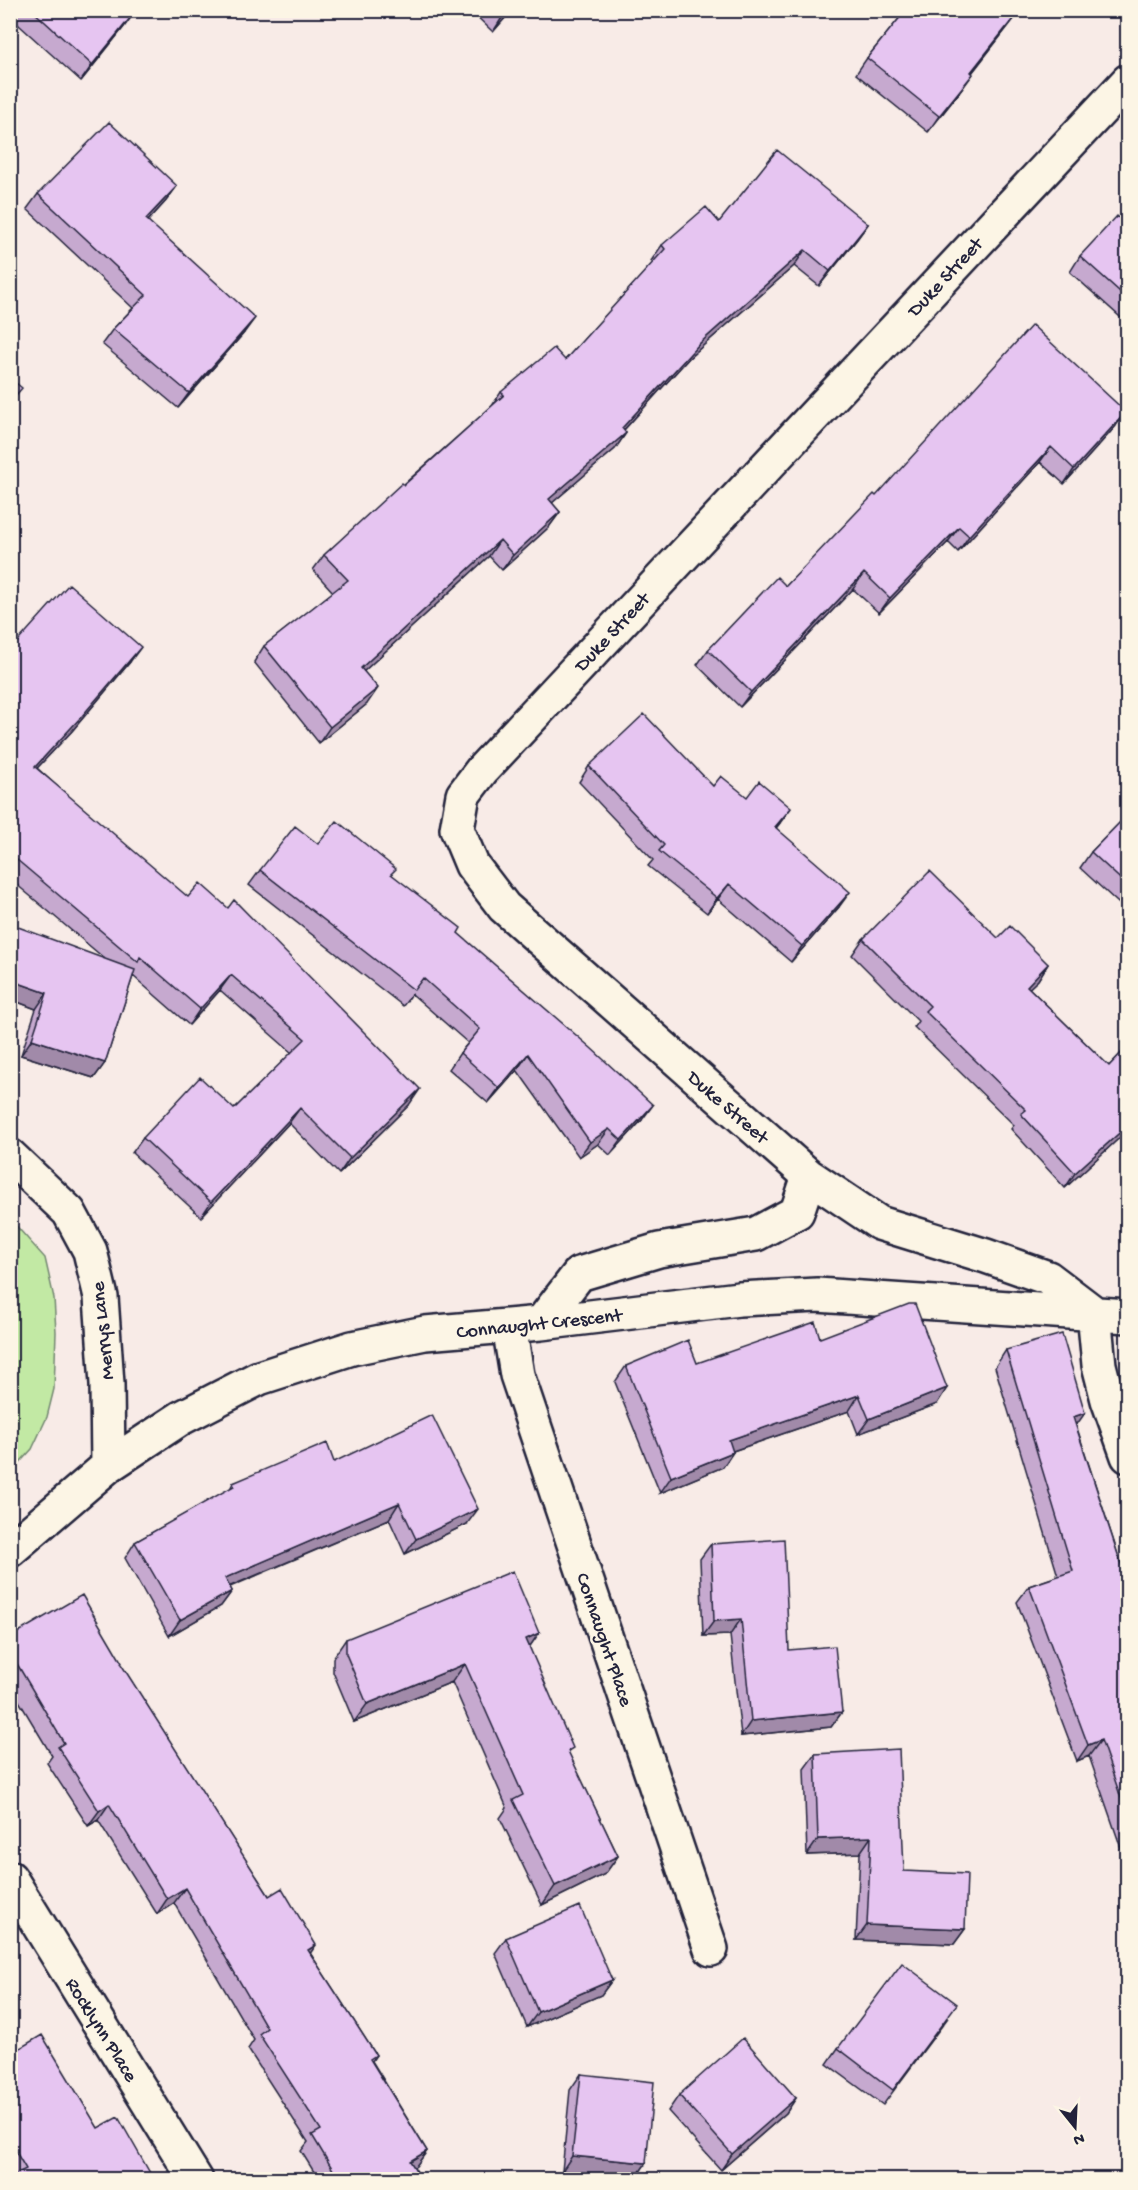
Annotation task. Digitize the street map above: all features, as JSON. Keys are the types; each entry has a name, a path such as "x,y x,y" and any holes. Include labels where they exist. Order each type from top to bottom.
{"street":[{"name":"Duke Street","path":"1094,1313 1048,1278 879,1223 809,1176 504,907 472,865 457,830 463,795 482,770 1128,81"},
{"name":"Merrys Lane","path":"10,1156 69,1212 90,1251 101,1298 107,1384 108,1466"},
{"path":"541,1323 579,1274 659,1250 756,1234 797,1212 809,1176"},
{"name":"Connaught Crescent","path":"10,1550 108,1466 181,1418 259,1377 352,1348 425,1333 541,1323 739,1299 817,1295 1128,1316"},
{"path":"1094,1313 1099,1365 1108,1400 1128,1456"},
{"name":"Connaught Place","path":"509,1326 517,1375 711,1949"},
{"name":"Rocklynn Place","path":"10,1878 196,2180"}],"green space":[{"path":"11,1220 45,1258 54,1298 56,1332 54,1389 47,1417 32,1449 11,1472"}],"building":[{"path":"32,10 134,10 135,12 92,65"},
{"path":"497,10 509,10 503,16"},
{"path":"906,10 1020,10 939,116 867,58"},
{"path":"109,122 177,186 146,219 255,318 189,393 113,329 146,295 38,194"},
{"path":"777,150 868,224 830,271 805,250 700,343 622,428 626,433 549,499 560,512 513,555 500,540 361,668 378,688 330,727 264,646 348,580 324,555 402,483 404,485 504,395 501,392 554,348 565,360 665,249 662,245 706,207 719,222"},
{"path":"1117,216 1125,224 1128,221 1128,299 1080,256"},
{"path":"1032,325 1126,412 1074,469 1051,447 969,536 959,527 890,598 864,573 751,692 708,650 777,577 786,586 874,494 876,496"},
{"path":"10,378 22,388 10,402"},
{"path":"69,584 141,647 35,767 188,897 200,883 228,908 234,900 420,1089 350,1158 300,1108 211,1202 143,1138 200,1077 234,1109 305,1039 231,975 200,1009 140,957 138,962 10,854 10,650"},
{"path":"644,714 713,786 721,776 747,797 759,781 791,808 775,827 850,892 802,946 729,884 717,898 659,851 664,845 589,766"},
{"path":"1128,814 1128,886 1091,852"},
{"path":"337,821 396,869 391,874 461,928 458,933 653,1105 621,1140 609,1129 590,1142 528,1054 499,1088 460,1053 480,1029 423,978 414,990 260,870 295,826 318,844"},
{"path":"930,871 998,938 1010,926 1048,964 1027,986 1109,1066 1128,1046 1128,1125 1075,1173 1021,1114 1026,1110 925,1011 930,1006 863,939"},
{"path":"10,924 135,970 105,1063 32,1039 47,993 10,980"},
{"path":"909,1304 915,1304 947,1388 869,1419 859,1395 729,1440 733,1452 671,1477 626,1366 688,1340 697,1363 815,1322 820,1338"},
{"path":"1062,1334 1085,1413 1073,1417 1123,1570 1128,1569 1128,1818 1101,1740 1088,1745 1029,1586 1073,1571 1006,1350"},
{"path":"432,1415 478,1509 416,1539 399,1503 225,1578 232,1591 180,1620 135,1542 234,1486 233,1483 327,1443 334,1462"},
{"path":"784,1539 789,1650 835,1646 842,1712 751,1721 741,1619 714,1621 711,1544"},
{"path":"513,1571 539,1633 526,1639 573,1748 568,1751 618,1856 555,1886 513,1800 523,1795 465,1664 367,1704 346,1654 346,1639"},
{"path":"82,1595 121,1664 269,1896 282,1888 316,1945 308,1950 376,2055 370,2059 427,2151 410,2161 422,2180 339,2180 312,2135 321,2130 259,2034 267,2028 185,1888 167,1899 109,1804 99,1811 58,1747 64,1743 10,1652 10,1637"},
{"path":"899,1749 904,1871 967,1874 965,1929 867,1925 871,1837 818,1839 815,1754"},
{"path":"580,1906 612,1980 538,2012 506,1938"},
{"path":"902,1963 957,2004 893,2090 838,2048"},
{"path":"42,2035 98,2128 118,2117 154,2180 10,2180 10,2177 26,2169 10,2142 10,2054"},
{"path":"743,2038 796,2098 732,2154 679,2095"},
{"path":"581,2074 654,2082 646,2163 572,2156"}]}
